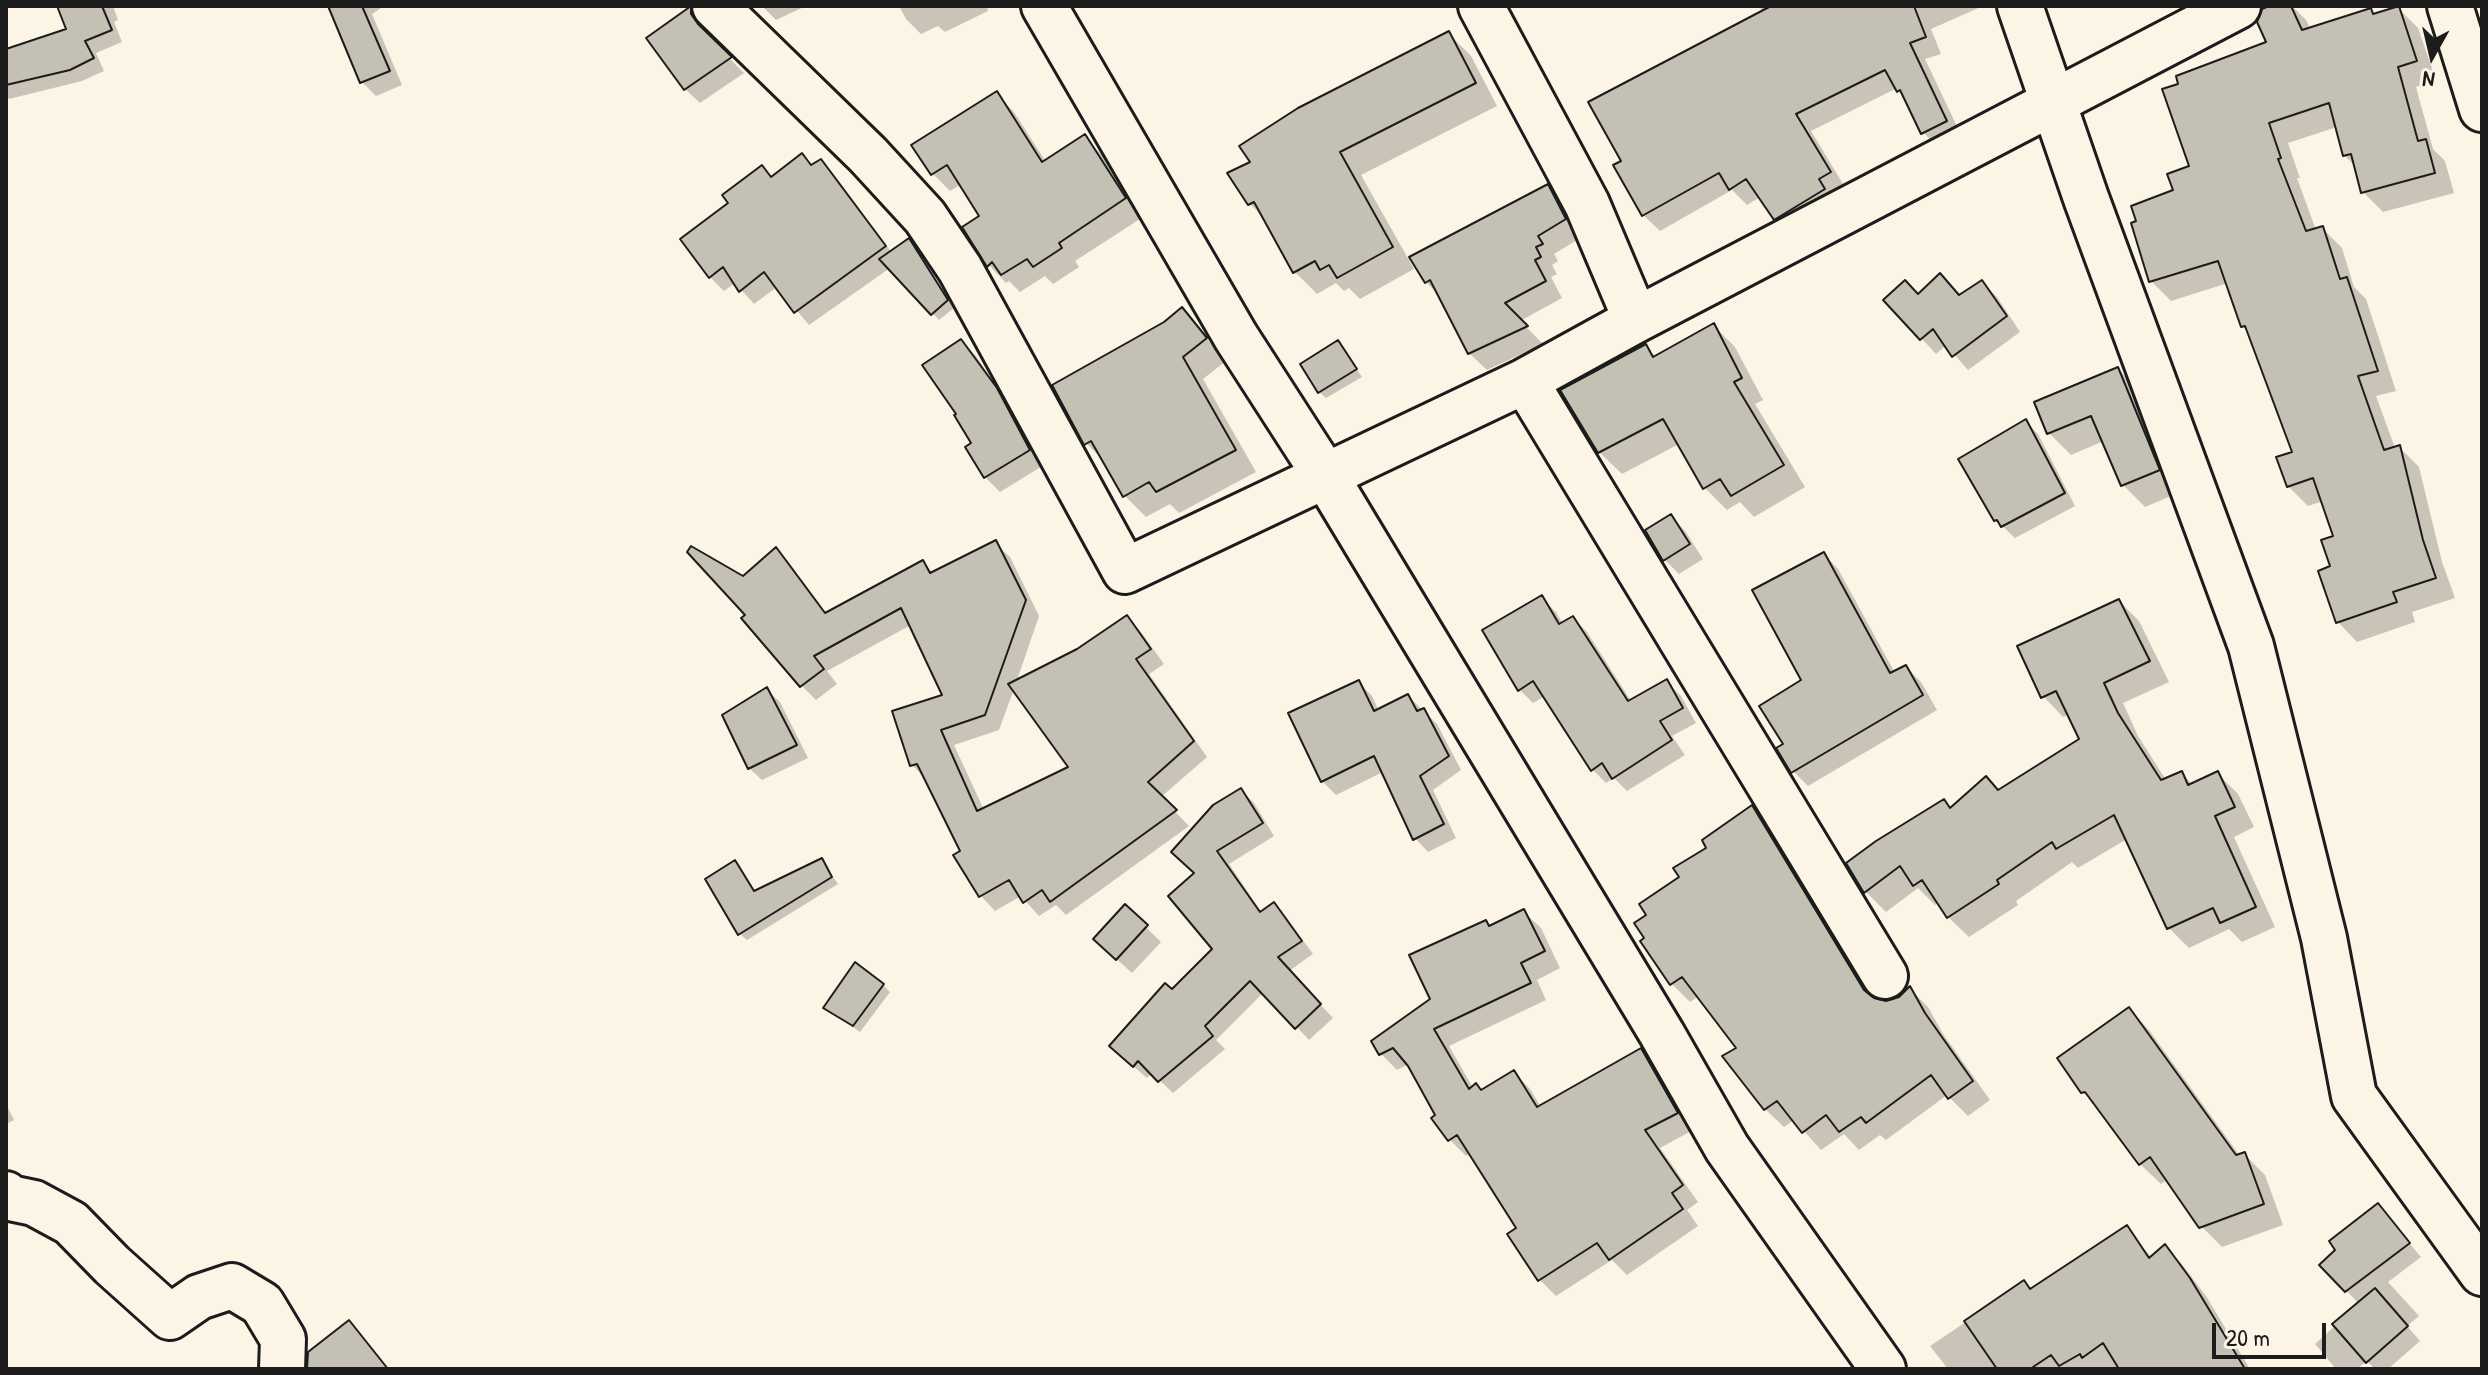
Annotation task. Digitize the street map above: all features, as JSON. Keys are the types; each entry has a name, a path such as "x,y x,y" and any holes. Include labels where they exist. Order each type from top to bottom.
{"street":[{"path":"715,6 868,155 925,217 960,269 1125,571 1525,381 2238,6"},
{"path":"1044,6 1236,337 1325,475 1654,1020 1727,1148 1883,1369"},
{"path":"1481,6 1587,204 1636,320"},
{"path":"2020,6 2052,104 2251,646 2324,938 2354,1096 2482,1273"},
{"path":"2450,6 2482,109"},
{"path":"1525,381 1885,976"},
{"path":"6,1194 10,1198 34,1203 71,1223 170,1317 199,1297 232,1286 262,1304 283,1339 282,1369"}],"building":[{"path":"57,6 102,6 112,30 85,41 94,58 70,70 6,85 6,49 66,29"},
{"path":"328,6 362,6 390,71 360,83"},
{"path":"691,6 691,14 698,24 732,57 684,90 646,38"},
{"path":"1771,6 1914,6 1926,37 1910,43 1947,121 1921,134 1900,90 1897,92 1885,70 1796,114 1831,172 1819,179 1825,189 1774,220 1746,179 1729,190 1719,173 1642,216 1613,165 1621,161 1588,102"},
{"path":"2291,6 2302,30 2371,8 2373,14 2399,6 2417,61 2398,67 2418,141 2426,139 2435,173 2361,193 2351,154 2343,156 2329,103 2269,123 2281,158 2278,159 2306,231 2323,226 2340,279 2347,277 2378,371 2358,376 2384,450 2400,445 2423,540 2436,578 2393,592 2397,602 2336,623 2318,571 2330,566 2321,540 2333,536 2313,478 2287,487 2276,457 2292,452 2218,261 2149,282 2131,223 2136,221 2131,206 2173,190 2167,174 2189,166 2162,89 2178,84 2176,76 2266,42 2257,22 2262,9"},
{"path":"1449,31 1476,83 1340,152 1393,247 1337,278 1329,265 1320,270 1315,261 1293,273 1254,202 1248,205 1227,173 1250,162 1239,146 1298,108"},
{"path":"997,91 1042,162 1085,134 1126,198 1059,243 1062,248 1033,267 1027,259 1001,275 992,262 987,267 962,227 979,216 947,165 931,175 911,145"},
{"path":"802,153 811,165 821,159 886,246 794,313 764,272 739,292 723,267 709,278 680,239 728,203 722,195 762,165 771,177"},
{"path":"1548,184 1566,219 1538,236 1543,244 1536,247 1541,257 1535,260 1546,281 1505,303 1528,326 1468,354 1430,280 1425,283 1409,257"},
{"path":"909,238 948,300 931,315 879,259"},
{"path":"1940,273 1959,295 1982,280 2007,316 1952,357 1933,329 1920,340 1883,300 1905,280 1918,294"},
{"path":"1182,307 1207,338 1183,357 1236,450 1156,492 1149,482 1123,497 1091,441 1084,445 1052,385 1164,322"},
{"path":"1714,323 1742,378 1734,382 1784,465 1731,496 1720,479 1703,489 1663,419 1598,453 1560,390 1646,344 1653,357"},
{"path":"961,339 997,388 1030,450 984,478 965,447 971,443 956,414 922,365"},
{"path":"1338,340 1357,369 1318,393 1300,364"},
{"path":"2118,367 2160,470 2121,486 2091,416 2047,434 2034,402"},
{"path":"2026,419 2065,493 2001,527 1997,520 1994,521 1958,459"},
{"path":"1671,514 1690,544 1663,561 1645,530"},
{"path":"996,540 1026,600 985,715 941,730 977,811 1068,767 1008,684 1077,649 1127,615 1151,649 1136,659 1194,741 1148,782 1177,810 1050,902 1042,890 1023,903 1009,880 979,897 953,855 960,851 917,764 910,766 892,711 942,695 901,608 814,656 824,669 800,687 741,618 745,615 687,552 691,546 743,576 776,547 825,613 923,560 930,573"},
{"path":"1824,552 1890,673 1906,665 1923,695 1791,773 1776,748 1783,744 1759,706 1801,680 1752,590"},
{"path":"1542,595 1559,624 1573,616 1628,701 1667,679 1683,708 1660,721 1672,740 1612,779 1602,763 1591,771 1533,681 1518,691 1482,630"},
{"path":"2119,599 2150,661 2104,683 2118,713 2161,780 2182,771 2188,785 2218,771 2235,807 2215,816 2256,907 2220,923 2213,908 2167,929 2114,815 2056,849 2052,842 1997,880 1999,884 1947,918 1922,880 1913,886 1900,866 1864,893 1846,863 1876,841 1944,799 1950,808 1986,776 1998,790 2079,739 2056,691 2041,698 2017,646"},
{"path":"1359,680 1374,711 1408,694 1417,711 1424,708 1449,756 1420,776 1444,824 1413,840 1374,756 1321,782 1288,713"},
{"path":"767,687 797,745 748,769 722,715"},
{"path":"1241,788 1263,823 1217,851 1260,912 1274,902 1302,941 1278,957 1321,1004 1295,1029 1250,981 1205,1026 1213,1036 1158,1082 1138,1061 1133,1067 1109,1046 1165,983 1172,989 1212,949 1168,896 1194,873 1171,852 1213,805"},
{"path":"1752,805 1864,990 1874,998 1886,1001 1899,997 1910,986 1925,1013 1973,1081 1948,1099 1931,1075 1866,1123 1861,1117 1839,1132 1826,1115 1802,1133 1777,1101 1764,1110 1722,1056 1736,1048 1682,977 1670,985 1640,941 1644,938 1634,923 1646,915 1639,904 1679,877 1673,868 1706,848 1702,840"},
{"path":"822,858 832,877 738,935 705,879 735,860 754,891"},
{"path":"1125,904 1148,925 1116,960 1093,939"},
{"path":"1524,909 1545,951 1521,963 1531,983 1434,1029 1469,1089 1476,1083 1481,1090 1514,1070 1537,1107 1641,1048 1678,1113 1645,1130 1683,1185 1672,1193 1683,1209 1609,1260 1597,1243 1538,1281 1507,1234 1516,1228 1457,1135 1448,1141 1431,1118 1435,1115 1408,1066 1393,1048 1379,1055 1371,1041 1430,999 1409,955 1486,920 1489,926"},
{"path":"855,962 884,984 853,1026 823,1008"},
{"path":"2129,1007 2236,1155 2245,1152 2264,1204 2199,1228 2150,1157 2139,1165 2057,1058"},
{"path":"2378,1203 2410,1243 2345,1292 2319,1265 2335,1250 2329,1241"},
{"path":"2127,1225 2149,1258 2165,1244 2190,1278 2245,1369 2119,1369 2103,1343 2082,1358 2080,1354 2059,1366 2051,1355 2030,1369 1997,1369 1964,1321 2024,1280 2030,1289"},
{"path":"2375,1288 2408,1326 2366,1363 2332,1324"},
{"path":"349,1320 388,1369 307,1369 308,1352"}]}
